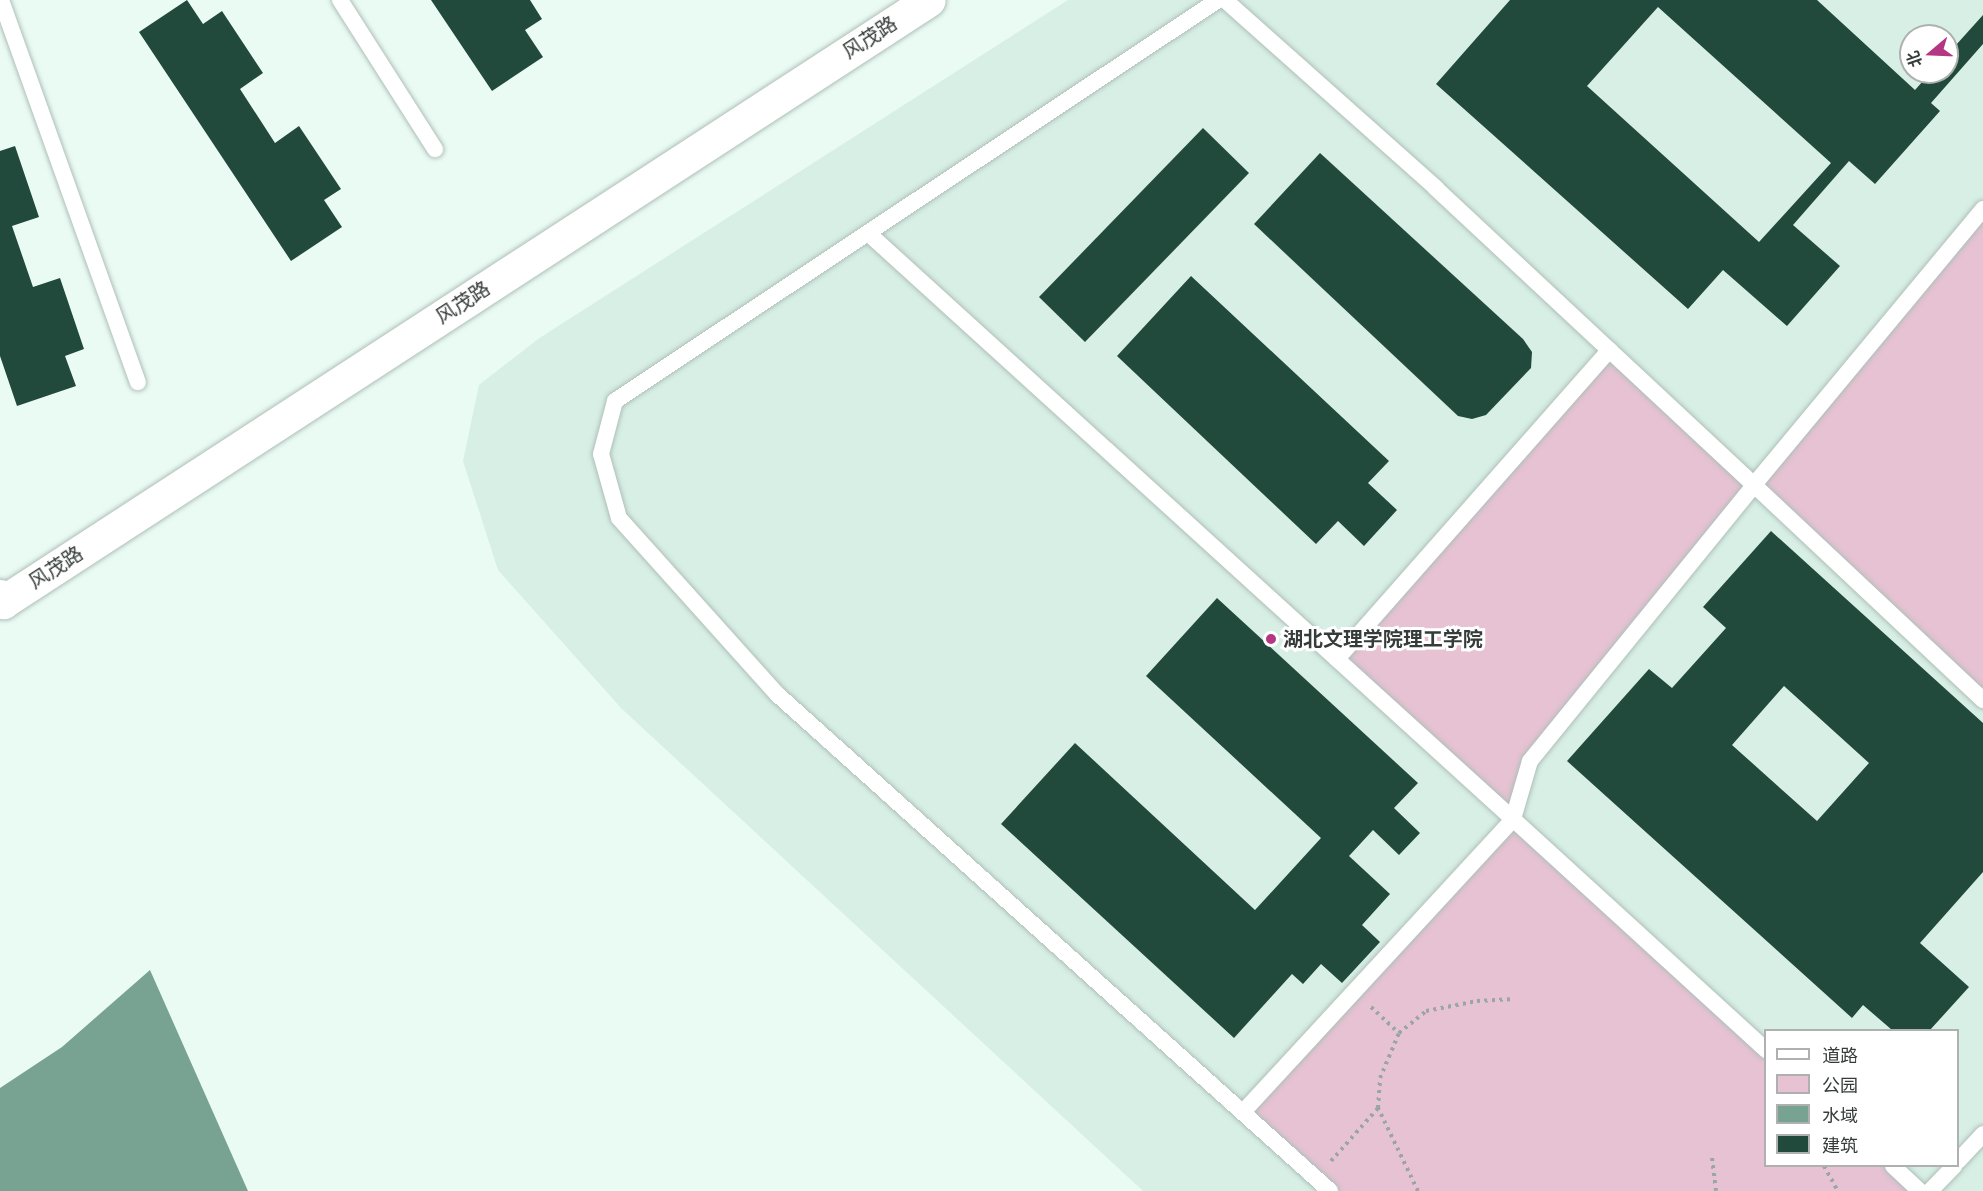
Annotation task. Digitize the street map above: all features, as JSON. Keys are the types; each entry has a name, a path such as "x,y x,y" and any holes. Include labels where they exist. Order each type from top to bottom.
{"street":[{"name":"风茂路","path":"0,596 3,602 929,0"}],"lane":[{"path":"2,0 138,382"},
{"path":"340,0 435,149"},
{"path":"1218,0 615,401 601,454 619,518 778,695 1330,1191"},
{"path":"1225,0 1609,350 1983,700"},
{"path":"1243,1112 1513,819 1530,761 1754,485 1983,209"},
{"path":"868,233 1764,1048"},
{"path":"1337,660 1609,350"},
{"path":"1959,1160 1983,1134"},
{"path":"1894,1167 1919,1190 1953,1167"}],"path":[{"path":"1354,991 1399,1033"},
{"path":"1418,1191 1378,1108 1380,1078 1399,1033 1426,1011 1477,1001 1510,999"},
{"path":"1316,1178 1378,1108"},
{"path":"1712,1158 1716,1191"},
{"path":"1825,1167 1838,1191"}],"shaded area":[{"name":"湖北文理学院理工学院","path":"1068,0 1983,0 1983,1191 1143,1191 621,708 498,570 463,461 479,385 538,339"}],"green space":[{"path":"1983,209 1983,700 1754,485 1530,761 1513,819 1337,659 1609,350 1754,484"},
{"path":"1513,819 1764,1049 1764,1167 1894,1167 1920,1191 1330,1191 1243,1112"}],"water":[{"path":"150,970 248,1191 0,1191 0,1088 62,1047"}],"building":[{"path":"187,0 203,24 222,11 263,73 240,89 275,143 299,126 341,189 324,200 342,227 291,261 139,32"},
{"path":"431,0 530,0 542,19 525,30 543,57 492,91"},
{"path":"1510,0 1817,0 1899,75 1899,84 1908,84 1915,90 1920,84 1948,84 1931,103 1940,111 1875,184 1849,161 1793,225 1840,266 1787,326 1723,270 1688,309 1436,84","holes":["1658,7 1831,163 1759,242 1587,86"]},
{"path":"1983,15 1983,44 1959,71 1959,42"},
{"path":"1203,128 1249,173 1085,342 1039,297"},
{"path":"15,146 39,217 12,226 33,287 60,278 84,349 65,356 76,386 17,406 0,356 0,151"},
{"path":"1320,153 1523,339 1532,352 1531,368 1486,415 1472,419 1458,416 1254,224"},
{"path":"1191,276 1389,461 1368,483 1397,510 1364,546 1338,521 1316,544 1117,356"},
{"path":"1771,531 1983,723 1983,872 1920,943 1969,987 1931,1029 1891,1029 1863,1005 1852,1018 1567,761 1649,669 1672,688 1726,628 1703,607","holes":["1784,686 1869,763 1817,821 1732,745"]},
{"path":"1217,598 1418,783 1394,808 1420,833 1399,855 1373,830 1349,856 1390,894 1362,925 1380,942 1342,983 1321,964 1303,984 1292,974 1234,1038 1001,824 1075,743 1255,910 1321,838 1146,676"}],"place":[{"name":"湖北文理学院理工学院","path":"1271,639"}]}
